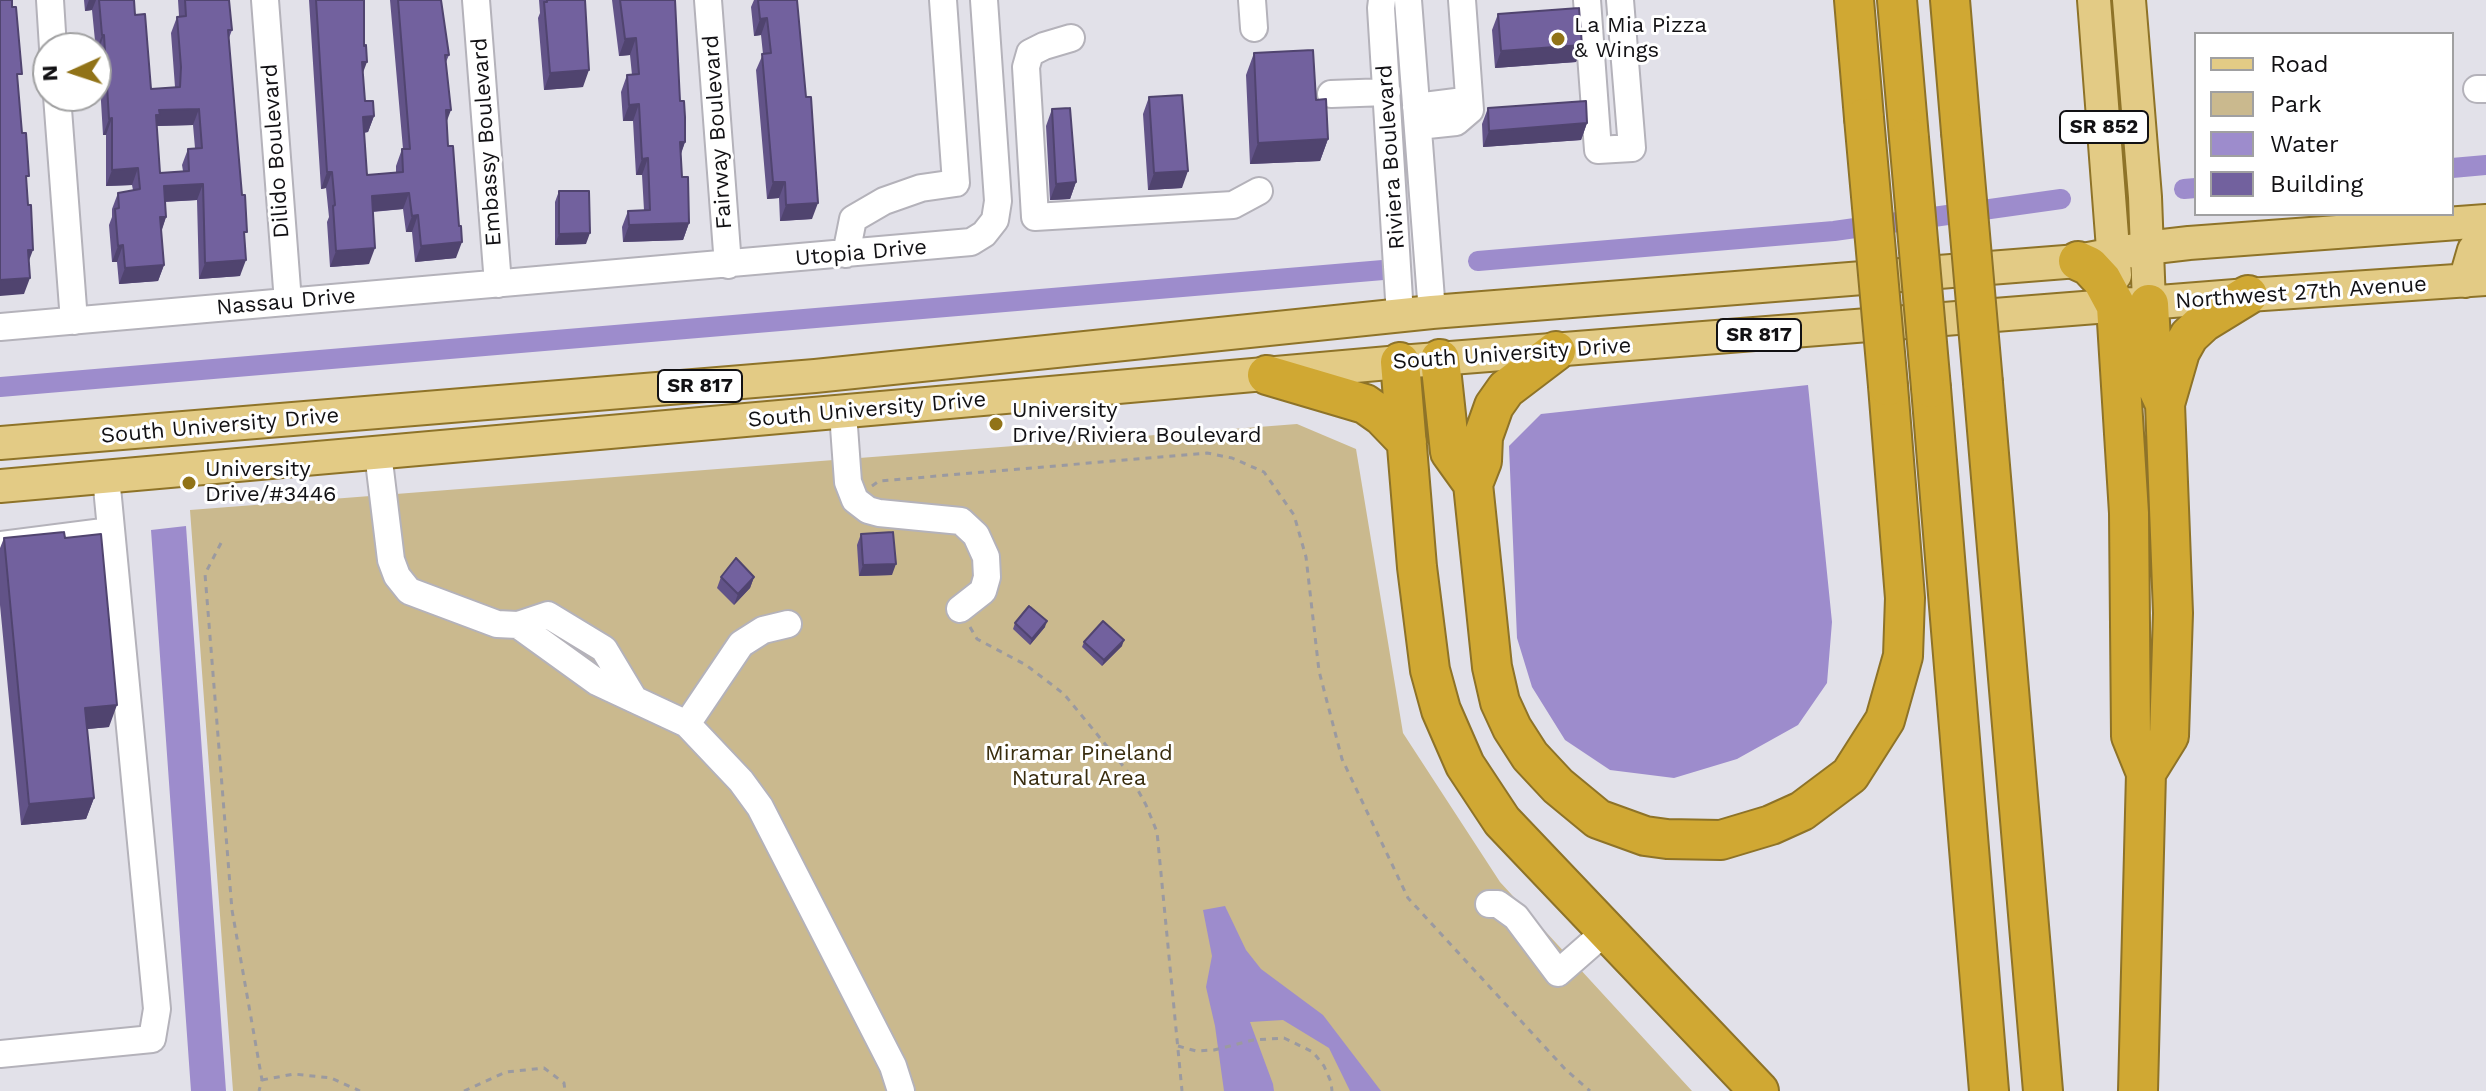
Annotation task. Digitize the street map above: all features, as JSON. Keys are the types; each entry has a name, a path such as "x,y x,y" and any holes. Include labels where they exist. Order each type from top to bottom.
{"highway":[{"path":"1556,351 1506,389 1494,406 1483,437 1482,461 1473,484 1492,667 1500,702 1512,728 1530,756 1578,805 1598,819 1625,830 1656,838 1721,840 1743,835 1802,811 1850,775 1885,720 1903,656 1905,598 1854,0"},
{"path":"1897,0 1989,1091"},
{"path":"1950,0 2043,1091"},
{"path":"2096,258 2089,266 2132,305 2153,378 2165,404"},
{"path":"2146,773 2169,736 2173,580 2165,404 2180,352 2192,332 2248,295"},
{"path":"2132,305 2128,501 2131,736 2146,773 2138,1091"},
{"path":"1440,359 1450,452 1473,484"},
{"path":"1400,362 1417,567 1430,670 1441,710 1465,765 1502,821 1759,1091"},
{"path":"1267,375 1365,404 1382,416 1407,442"}],"main road":[{"name":"SR 852","path":"2094,0 2096,258"},
{"name":"SR 852","path":"2129,0 2145,197 2146,248 2132,305"},
{"name":"SR 817","path":"2096,258 2146,248 2486,221"},
{"path":"2475,280 2474,250 2486,237"},
{"name":"South University Drive","path":"0,443 815,376 1432,312 2096,258"},
{"name":"Northwest 27th Avenue","path":"2132,305 2475,280"},
{"name":"South University Drive","path":"0,486 1400,362 2132,305"},
{"path":"1432,312 1440,359"},
{"path":"1400,315 1400,362"}],"street":[{"path":"50,0 52,32"},
{"name":"Dilido Boulevard","path":"265,0 288,302"},
{"name":"Embassy Boulevard","path":"476,0 507,284"},
{"path":"495,0 507,284"},
{"name":"Fairway Boulevard","path":"708,0 728,265"},
{"path":"846,254 853,219 884,201 921,188 956,183 943,0"},
{"name":"Utopia Drive","path":"507,284 971,242 984,234 995,220 998,201 984,0"},
{"path":"1252,0 1254,28"},
{"name":"Riviera Boulevard","path":"1382,0 1400,315"},
{"name":"Riviera Boulevard","path":"1408,0 1432,312"},
{"path":"1417,117 1456,122 1470,110 1462,0"},
{"path":"1587,0 1598,150 1632,148 1620,0"},
{"path":"1071,38 1030,53 1026,67 1035,217 1233,205 1259,191"},
{"path":"1331,94 1387,92"},
{"path":"0,327 74,321 58,112"},
{"name":"Nassau Drive","path":"74,321 507,284"},
{"path":"843,413 848,482 855,500 868,510 879,513 961,521 976,535 986,557 987,577 983,591 960,609"},
{"path":"378,453 391,560 397,576 409,591 497,624 518,625 548,615 604,649 634,699 687,724 741,781 760,807 893,1066 901,1091"},
{"path":"0,1054 152,1039 157,1009 106,477"},
{"path":"0,545 111,531"},
{"path":"687,724 741,644 763,630 788,624"},
{"path":"1489,904 1498,904 1516,917 1558,973 1606,931"}],"path":[{"path":"855,500 879,481 1207,453 1232,458 1264,472 1294,515 1306,557 1319,671 1342,759 1408,898 1566,1070 1590,1091"},
{"path":"221,543 205,574 232,910 262,1080 259,1091"},
{"path":"960,609 977,639 1026,665 1064,694 1128,772 1146,805 1157,832 1182,1091"},
{"path":"1178,1046 1196,1051 1214,1050 1253,1040 1284,1038 1313,1052 1324,1066 1332,1091"},
{"path":"464,1091 506,1072 544,1068 564,1083 565,1091"},
{"path":"262,1080 294,1074 331,1078 360,1091"}],"green space":[{"name":"Miramar Pineland Natural Area","path":"1297,424 1356,449 1403,733 1500,882 1692,1091 233,1091 190,510"}],"water":[{"path":"1808,385 1832,622 1827,683 1798,725 1737,759 1674,778 1610,770 1565,740 1532,687 1517,638 1509,446 1541,414"},
{"path":"186,526 226,1091 191,1091 151,530"},
{"path":"1225,906 1246,950 1261,969 1323,1015 1381,1091 1350,1091 1329,1048 1283,1020 1250,1022 1274,1091 1224,1091 1206,987 1212,956 1203,910"}],"building":[{"path":"0,0 12,0 12,7 16,7 22,74 17,74 22,133 26,133 29,176 26,176 33,250 28,250 30,278 0,280"},
{"path":"99,0 134,0 135,15 145,14 151,89 180,87 177,17 186,16 185,0 229,0 232,30 228,30 242,195 245,195 246,260 205,263 203,184 164,186 166,217 160,217 164,265 125,268 123,245 118,246 115,209 119,208 118,193 140,189 138,168 112,170 112,118 109,119 109,112 112,112 112,32 102,32","holes":["199,109 202,148 188,149 189,171 160,173 156,115 160,115 159,110"]},
{"path":"316,0 364,0 367,62 362,62 365,101 373,101 374,116 363,117 367,175 403,172 402,149 410,149 398,0 441,0 449,55 445,55 451,110 446,110 448,146 453,146 462,242 421,246 418,215 412,216 409,193 372,196 375,248 336,251 332,172 327,172"},
{"path":"585,0 589,70 550,73 544,2"},
{"path":"620,0 675,0 680,101 684,101 685,117 685,142 680,142 682,177 688,177 689,223 629,225 628,211 650,210 648,158 642,159 639,104 629,105 627,75 639,74 636,38 625,39"},
{"path":"758,0 797,0 806,97 811,97 818,203 786,205 785,182 773,182 762,54 771,53 767,18 760,19"},
{"path":"1579,8 1582,45 1501,51 1498,14"},
{"path":"1313,50 1316,100 1326,99 1328,139 1258,143 1254,53"},
{"path":"1182,95 1188,171 1154,173 1149,97"},
{"path":"1586,101 1587,123 1489,131 1488,108"},
{"path":"1070,108 1076,182 1056,184 1052,109"},
{"path":"559,191 589,191 590,233 559,234"},
{"path":"64,532 65,538 101,534 117,705 85,708 94,798 29,804 4,538"},
{"path":"893,532 896,564 863,565 861,534"},
{"path":"736,558 754,577 738,594 721,577"},
{"path":"1029,606 1047,621 1032,639 1015,623"},
{"path":"1103,621 1124,640 1104,660 1084,642"}],"waterway":[{"path":"2454,168 2486,165"},
{"path":"2184,189 2194,188"},
{"path":"1478,261 1834,231 2061,199"},
{"path":"0,387 1383,270"}],"place":[{"name":"La Mia Pizza & Wings","path":"1558,39"},
{"name":"University Drive/Riviera Boulevard","path":"996,424"},
{"name":"University Drive/#3446","path":"189,483"}]}
